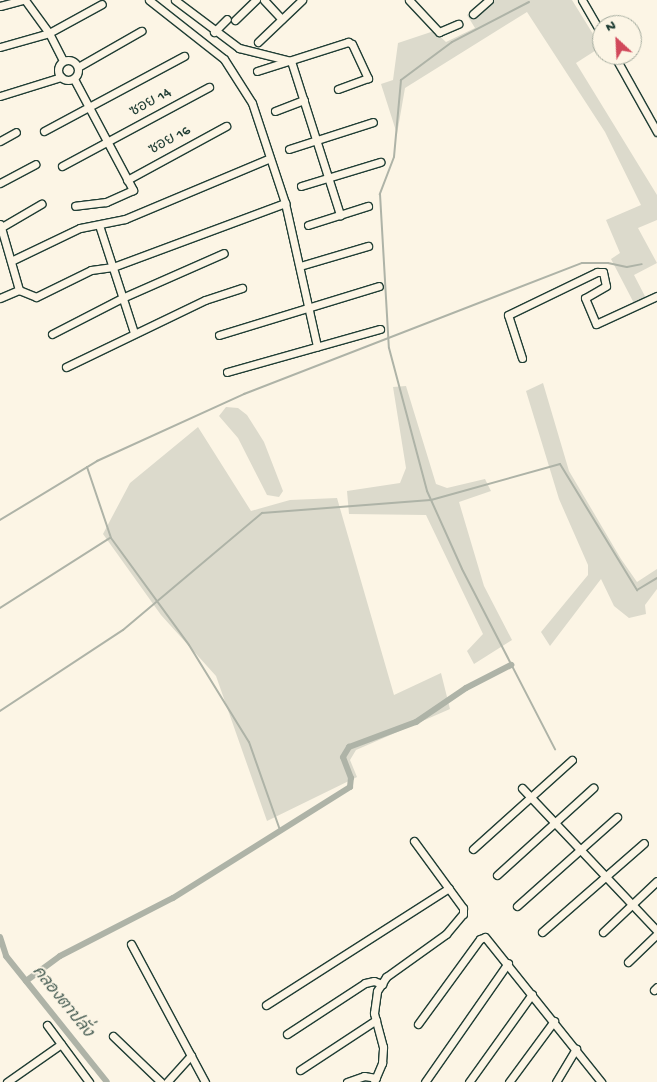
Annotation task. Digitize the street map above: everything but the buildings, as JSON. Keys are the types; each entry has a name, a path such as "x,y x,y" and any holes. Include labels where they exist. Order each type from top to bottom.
{"street":[{"path":"0,6 23,0 49,33 64,61"},
{"path":"149,0 224,59 252,103 285,203 317,346"},
{"path":"214,32 256,0"},
{"path":"264,0 282,19"},
{"path":"258,42 302,0"},
{"path":"409,0 439,32 458,24"},
{"path":"473,14 489,0"},
{"path":"582,0 592,17"},
{"path":"180,1 214,32 239,48 291,61"},
{"path":"0,47 49,33 102,4"},
{"path":"75,206 106,202 133,190 74,78 78,67 140,31"},
{"path":"257,71 342,43 352,44 368,78 338,89"},
{"path":"44,131 90,109 184,56"},
{"path":"64,61 74,62 78,67"},
{"path":"61,77 58,70 64,61"},
{"path":"291,61 340,215"},
{"path":"620,65 657,132"},
{"path":"0,96 61,77 74,78"},
{"name":"ซอย 14","path":"62,166 209,87"},
{"path":"275,111 304,100"},
{"path":"289,149 373,122"},
{"name":"ซอย 16","path":"127,180 226,126"},
{"path":"0,141 16,132"},
{"path":"11,261 80,228 125,220 270,158"},
{"path":"301,186 380,162"},
{"path":"0,183 36,164"},
{"path":"0,298 19,290 36,297 91,270 113,267 285,203"},
{"path":"19,290 0,226 41,204"},
{"path":"308,225 368,206"},
{"path":"99,225 134,333"},
{"path":"300,266 368,246"},
{"path":"52,334 122,298 224,253"},
{"path":"522,358 508,315 597,272 603,272 606,286 586,298 596,324 657,296"},
{"path":"219,335 380,286"},
{"path":"66,367 205,300 242,288"},
{"path":"227,372 380,329"},
{"path":"473,849 532,798 572,760"},
{"path":"522,788 657,933 628,962"},
{"path":"497,875 593,788"},
{"path":"517,906 617,817"},
{"path":"347,1082 364,1076 375,1080 382,1063 383,1047 376,1020 377,991 386,977 446,934 463,914 463,908 414,841"},
{"path":"542,932 644,843"},
{"path":"603,932 657,880"},
{"path":"266,1005 449,888"},
{"path":"418,1024 480,939 489,939 601,1082"},
{"path":"131,944 205,1082"},
{"path":"425,1082 508,963"},
{"path":"287,1034 365,983 382,984"},
{"path":"469,1082 532,994"},
{"path":"300,1070 376,1020"},
{"path":"510,1082 554,1020"},
{"path":"47,1025 89,1082"},
{"path":"112,1036 162,1082"},
{"path":"7,1082 61,1044"},
{"path":"556,1082 576,1049"},
{"path":"167,1082 191,1056"}],"shaded area":[{"path":"487,0 572,0 592,32 592,53 576,63 657,195 657,220 638,228 657,263 634,275 649,304 637,309 611,259 620,253 606,220 641,205 605,132 527,12 405,88 397,134 381,84 393,80 398,43 434,31 446,42 475,28 467,15"},
{"path":"543,383 569,471 621,559 637,582 657,569 657,589 645,605 646,614 629,618 614,606 601,579 550,646 541,632 588,575 588,565 559,499 526,391"},
{"path":"406,386 436,484 447,488 485,479 491,491 459,502 484,586 512,640 474,664 467,651 483,634 426,515 349,514 347,491 400,483 406,468 393,387"},
{"path":"226,407 238,408 247,415 264,442 283,491 279,497 267,495 238,438 219,416"},
{"path":"198,427 251,511 290,500 337,498 394,695 441,673 450,709 356,750 350,760 357,777 267,821 216,676 161,615 103,534 130,483"}],"waterway":[{"path":"529,2 452,42 401,80 394,157 380,194 389,348 427,491 462,569 555,749"},
{"path":"0,520 97,461 244,394 582,263 608,263 627,267 642,264"},
{"path":"0,711 123,630 262,513 431,500 560,464 637,590 657,578"},
{"path":"87,467 111,538 189,645 249,742 280,830"},
{"path":"0,608 110,538"},
{"path":"26,981 60,956 173,898 350,787 351,778 343,757 349,747 416,722 466,688 511,665"},
{"name":"คลองตาปลั่ง","path":"0,937 6,956 107,1082"}]}
